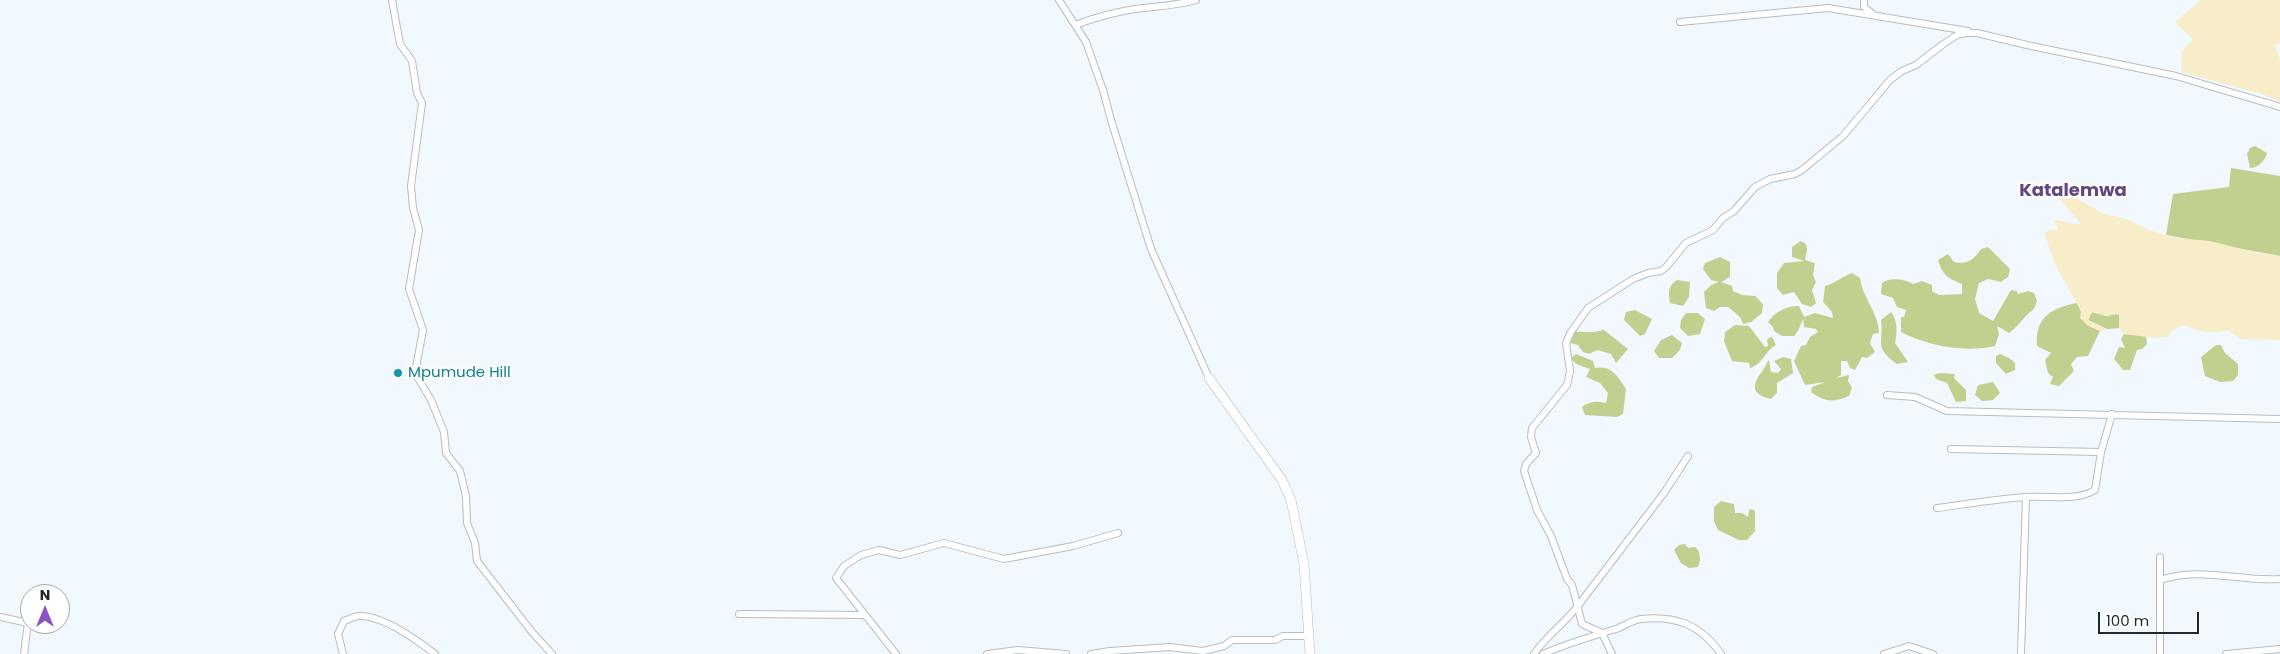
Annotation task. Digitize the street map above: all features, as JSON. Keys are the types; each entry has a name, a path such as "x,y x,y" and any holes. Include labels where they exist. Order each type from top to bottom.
{"street":[{"path":"392,0 400,44 412,61 417,93 422,103 416,135 411,186 413,208 419,230 409,289 423,330 415,372 431,400 444,432 446,453 460,471 466,496 467,523 476,543 477,561 532,632 552,654"},
{"path":"1059,0 1086,42 1103,90 1110,120 1151,249 1209,378 1282,480 1291,500 1304,564 1310,654"},
{"path":"1074,25 1096,17 1134,9 1177,6 1196,0"},
{"path":"1864,0 1864,7 1874,15"},
{"path":"1680,22 1828,8 1977,33 2037,48 2176,76 2280,107"},
{"path":"1612,654 1602,633 1582,624 1572,585 1567,579 1551,536 1537,510 1524,471 1526,464 1536,453 1531,437 1532,428 1567,386 1570,371 1566,343 1571,332 1588,308 1633,279 1648,273 1661,271 1686,243 1713,230 1723,218 1734,211 1755,187 1770,179 1795,174 1826,152 1843,136 1890,80 1902,71 1916,65 1958,35 1977,33"},
{"path":"1887,395 1915,397 1947,411 2280,419"},
{"path":"1937,508 2026,497 2074,497 2088,494 2095,490 2101,452 2112,414"},
{"path":"1951,449 2101,452"},
{"path":"1534,654 1544,640 1564,624 1578,608 1664,493 1688,456"},
{"path":"2021,654 2026,497"},
{"path":"896,654 836,578 844,566 861,555 879,550 900,555 944,543 1004,558 1073,546 1118,533"},
{"path":"2160,557 2160,654"},
{"path":"2160,580 2182,574 2280,579"},
{"path":"740,614 865,615"},
{"path":"343,654 338,634 344,621 359,616 374,619 407,633 435,654"},
{"path":"0,617 28,623 24,654"},
{"path":"1543,654 1584,637 1602,633 1640,619 1664,619 1682,622 1699,630 1721,654"},
{"path":"1091,654 1110,651 1170,648 1203,651 1224,646 1232,640 1275,640 1283,636 1309,636"},
{"path":"1884,654 1909,646 1933,654"},
{"path":"2226,654 2280,649"},
{"path":"987,654 1018,650 1066,654"}],"green space":[{"path":"2255,146 2267,153 2261,164 2250,168 2247,154 2250,148"},
{"path":"2231,168 2280,176 2280,256 2166,235 2173,194 2229,187"},
{"path":"1801,241 1806,244 1805,260 1815,263 1813,275 1816,282 1812,290 1816,303 1811,307 1802,304 1794,292 1783,295 1777,288 1777,273 1784,263 1804,261 1792,257 1792,247"},
{"path":"1988,247 2010,269 2008,277 2001,282 1988,279 1979,283 1975,299 1979,313 1993,321 2011,290 2017,291 2018,294 2028,291 2034,293 2037,301 2034,309 2016,327 2009,333 1997,326 1999,334 1995,346 1972,349 1947,347 1923,341 1901,332 1901,317 1904,317 1906,310 1897,307 1893,298 1881,294 1882,283 1893,279 1913,284 1922,281 1932,285 1932,291 1939,295 1962,294 1962,284 1946,275 1941,269 1938,260 1948,254 1954,262 1967,262 1973,259 1981,249"},
{"path":"1720,257 1730,262 1730,277 1721,282 1732,286 1733,291 1742,295 1755,296 1763,304 1762,313 1751,322 1743,324 1740,317 1728,307 1720,307 1714,311 1706,308 1704,292 1711,285 1719,282 1711,280 1703,269 1705,263"},
{"path":"1852,273 1860,278 1861,285 1876,319 1879,333 1873,334 1870,343 1875,352 1867,358 1862,357 1855,370 1850,368 1847,361 1841,361 1841,375 1836,378 1849,375 1848,381 1852,388 1849,396 1838,400 1825,400 1811,392 1812,387 1825,382 1805,385 1794,361 1801,346 1806,345 1810,337 1818,332 1816,329 1804,327 1803,319 1794,336 1782,336 1774,331 1768,322 1781,310 1794,306 1799,306 1804,317 1815,313 1833,318 1832,312 1823,302 1825,286"},
{"path":"1677,280 1690,282 1689,297 1683,306 1670,303 1669,290"},
{"path":"2077,303 2087,325 2100,331 2088,356 2077,357 2071,364 2074,371 2059,386 2050,384 2053,377 2048,373 2045,360 2051,353 2037,346 2039,327 2047,315 2053,311"},
{"path":"1635,310 1652,319 1645,334 1640,336 1624,320 1626,312"},
{"path":"1891,312 1896,323 1895,343 1908,362 1897,364 1882,349 1881,320"},
{"path":"2092,312 2107,316 2119,315 2119,328 2107,329 2088,320"},
{"path":"1686,313 1698,313 1705,319 1700,334 1688,336 1680,328 1681,320"},
{"path":"1735,325 1749,326 1765,347 1768,346 1767,340 1770,337 1773,338 1776,345 1758,364 1750,368 1749,363 1732,361 1724,341 1725,332"},
{"path":"1604,330 1628,349 1616,363 1611,354 1597,350 1589,354 1583,352 1578,345 1570,343 1571,332"},
{"path":"2124,334 2146,336 2147,344 2142,349 2137,350 2130,370 2123,370 2114,359 2119,347 2125,348 2121,339"},
{"path":"1672,335 1682,343 1680,350 1672,358 1659,358 1654,351 1661,340"},
{"path":"2216,345 2221,345 2225,353 2238,364 2238,375 2233,381 2220,382 2205,376 2201,357"},
{"path":"1576,354 1593,361 1595,368 1606,368 1617,376 1626,389 1623,414 1617,417 1585,415 1582,407 1594,402 1606,403 1608,393 1600,383 1586,377 1590,369 1576,364 1571,358"},
{"path":"2000,354 2015,363 2015,370 2006,374 1996,363 1996,356"},
{"path":"1783,357 1791,359 1793,373 1777,383 1777,393 1771,399 1758,393 1755,390 1756,382 1769,360 1771,372 1778,373 1781,369 1774,361"},
{"path":"1939,373 1955,374 1954,378 1966,390 1966,401 1956,402 1947,383 1936,379 1934,375"},
{"path":"1993,382 2000,393 1993,400 1982,401 1975,395 1978,385"},
{"path":"1721,501 1734,504 1735,513 1742,513 1748,517 1749,510 1755,511 1755,531 1747,540 1739,540 1718,530 1714,521 1714,507"},
{"path":"1685,544 1688,548 1695,547 1698,551 1700,559 1698,567 1689,568 1681,563 1674,550 1679,545"}],"sand":[{"path":"2201,0 2280,0 2280,43 2275,45 2280,60 2280,102 2265,95 2181,72 2182,51 2193,39 2175,22"},
{"path":"2059,188 2104,214 2124,218 2149,230 2176,238 2210,241 2258,253 2280,256 2280,340 2242,339 2227,330 2205,332 2184,325 2171,331 2169,337 2155,338 2124,334 2119,328 2119,315 2107,316 2092,312 2088,320 2107,329 2100,331 2087,325 2080,318 2081,311 2056,266 2044,233 2050,230 2058,230 2054,220 2082,225 2056,195 2055,191"}],"place":[{"name":"Mpumude Hill","path":"398,373"}],"district":[{"name":"Katalemwa","path":"2073,191"}]}
